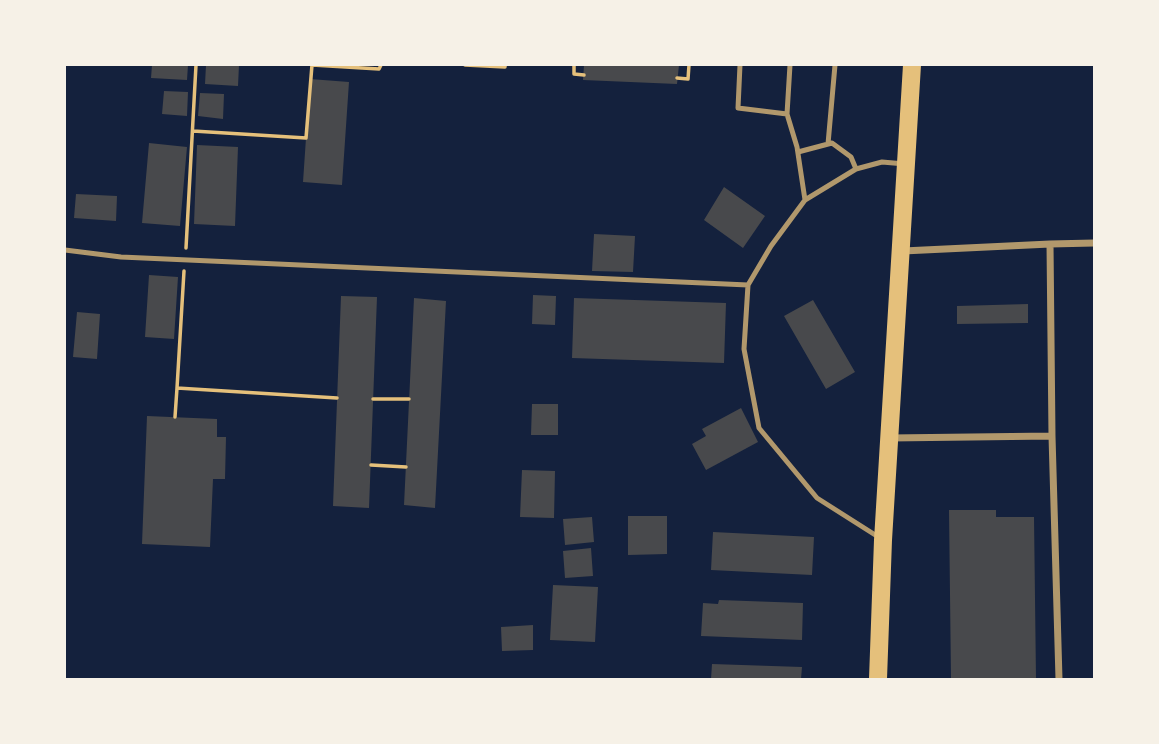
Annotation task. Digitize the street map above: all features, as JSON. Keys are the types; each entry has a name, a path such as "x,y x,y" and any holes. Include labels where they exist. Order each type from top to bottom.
{"main road":[{"path":"878,679 883,540 912,65"}],"street":[{"path":"1050,243 1059,679"},
{"path":"902,251 1094,243"},
{"path":"889,438 1052,436"}],"lane":[{"path":"740,65 738,108 787,114"},
{"path":"790,65 787,114 798,152 805,200"},
{"path":"828,144 835,65"},
{"path":"798,152 832,143 851,157 856,169"},
{"path":"883,540 817,498 759,428 744,349 748,285 771,246 805,200 856,169 882,163 906,164"},
{"path":"65,250 121,257 748,285"}],"path":[{"path":"186,248 196,65"},
{"path":"192,131 306,138 312,65 379,69 381,65"},
{"path":"465,65 505,65"},
{"path":"574,65 574,74 584,75"},
{"path":"677,79 688,79 689,65"},
{"path":"175,417 185,267"},
{"path":"177,387 337,398"},
{"path":"373,399 409,399"},
{"path":"371,466 406,467"}],"building":[{"path":"152,65 188,65 187,80 151,78"},
{"path":"206,65 239,65 238,86 205,84"},
{"path":"584,65 679,65 677,84 583,80"},
{"path":"310,79 349,82 342,185 303,182"},
{"path":"164,91 188,92 187,116 162,114"},
{"path":"200,93 224,94 223,119 198,116"},
{"path":"149,143 187,147 180,226 142,223"},
{"path":"197,145 238,147 235,226 194,224"},
{"path":"724,187 765,216 743,248 704,220"},
{"path":"76,194 117,196 116,221 74,218"},
{"path":"594,234 635,236 633,272 592,271"},
{"path":"149,275 178,277 174,339 145,337"},
{"path":"533,295 556,296 555,325 532,324"},
{"path":"341,296 377,297 369,508 333,506"},
{"path":"414,298 446,301 435,508 404,505"},
{"path":"574,298 726,303 724,363 572,358"},
{"path":"813,300 855,372 826,389 784,316"},
{"path":"1028,304 1028,323 957,324 957,306"},
{"path":"77,312 100,314 97,359 73,357"},
{"path":"532,404 558,404 558,435 531,435"},
{"path":"741,408 758,442 706,470 692,444 706,436 702,429"},
{"path":"147,416 217,419 217,437 226,437 225,479 213,479 210,547 142,544"},
{"path":"522,470 555,471 554,518 520,517"},
{"path":"949,510 996,510 996,517 1034,517 1036,679 951,679"},
{"path":"628,516 667,516 667,554 628,555"},
{"path":"592,517 594,542 565,545 563,519"},
{"path":"713,532 814,537 812,575 711,570"},
{"path":"591,548 593,576 565,578 563,551"},
{"path":"553,585 598,587 595,642 550,640"},
{"path":"719,600 803,603 802,640 701,636 703,603 718,604"},
{"path":"533,625 533,650 502,651 501,627"},
{"path":"712,664 802,667 801,679 711,679"}]}
